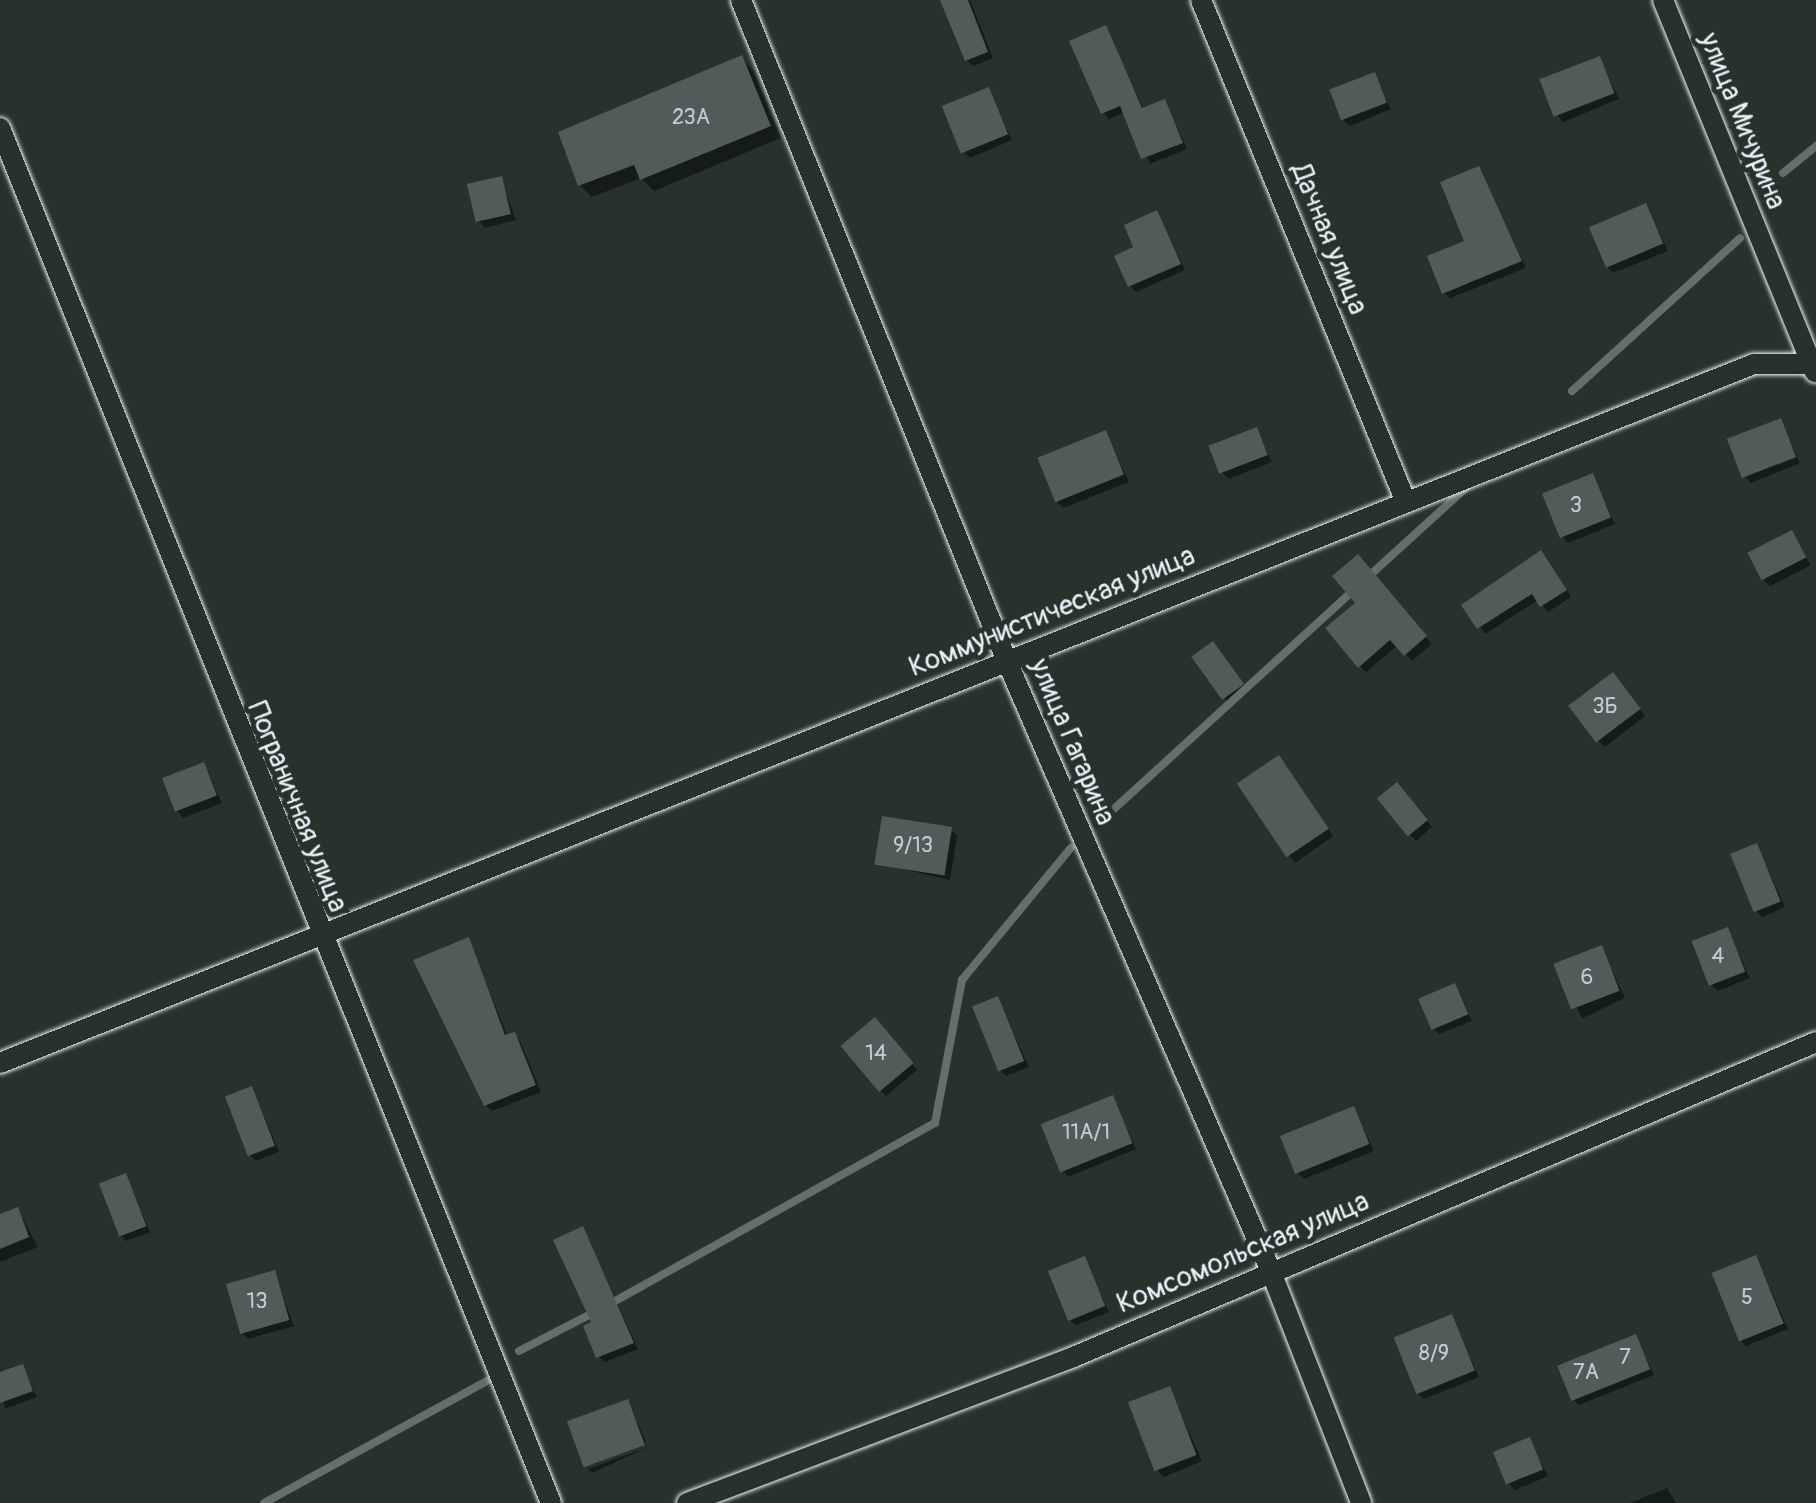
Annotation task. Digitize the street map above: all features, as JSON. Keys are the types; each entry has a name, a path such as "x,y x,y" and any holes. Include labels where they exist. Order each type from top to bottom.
{"street":[{"name":"улица Гагарина","path":"741,0 1006,660 1270,1269 1361,1503"},
{"name":"Дачная улица","path":"1201,0 1406,500"},
{"name":"улица Мичурина","path":"1663,0 1814,369"},
{"name":"Пограничная улица","path":"0,128 319,938 551,1503"},
{"name":"Коммунистическая улица","path":"0,1063 1754,364 1814,369"},
{"name":"Комсомольская улица","path":"686,1503 1070,1358 1270,1269 1816,1042"}],"building":[{"path":"940,0 968,0 988,52 965,61"},
{"path":"1106,25 1142,108 1165,99 1183,143 1141,159 1120,106 1101,114 1069,41"},
{"path":"742,55 771,126 640,180 634,165 578,186 558,132"},
{"path":"1600,56 1614,93 1554,117 1539,79"},
{"path":"1375,72 1387,103 1341,120 1329,90"},
{"path":"989,87 1008,134 961,153 942,106"},
{"path":"1479,166 1522,261 1442,294 1427,256 1464,241 1440,182"},
{"path":"502,176 511,214 476,222 467,184"},
{"path":"1646,203 1663,244 1606,268 1589,227"},
{"path":"1157,210 1181,264 1128,287 1114,256 1133,247 1124,225"},
{"path":"1781,418 1796,457 1742,478 1727,439"},
{"path":"1257,427 1268,455 1219,474 1208,446"},
{"path":"1106,430 1124,475 1055,502 1037,458"},
{"path":"1593,473 1611,518 1560,538 1542,494"},
{"path":"1792,530 1806,558 1762,580 1747,553"},
{"path":"1541,550 1567,590 1540,607 1532,594 1477,629 1461,605"},
{"path":"1358,554 1427,636 1404,656 1390,640 1358,668 1325,628 1355,603 1332,576"},
{"path":"1213,641 1244,684 1222,700 1191,657"},
{"path":"1613,672 1641,709 1596,742 1568,706"},
{"path":"1279,755 1329,829 1286,857 1237,784"},
{"path":"204,762 217,796 175,812 162,778"},
{"path":"1397,782 1428,820 1408,836 1377,798"},
{"path":"882,816 952,827 944,876 874,864"},
{"path":"1757,843 1781,901 1754,912 1730,854"},
{"path":"1728,927 1745,972 1709,986 1692,941"},
{"path":"469,937 505,1035 515,1032 536,1085 484,1106 413,960"},
{"path":"1602,945 1620,991 1571,1009 1553,964"},
{"path":"1455,983 1468,1014 1431,1030 1418,999"},
{"path":"998,996 1024,1061 998,1071 972,1006"},
{"path":"875,1017 914,1063 879,1092 841,1046"},
{"path":"252,1086 275,1146 248,1156 225,1096"},
{"path":"1113,1095 1132,1143 1060,1172 1041,1124"},
{"path":"1354,1106 1369,1144 1295,1174 1280,1136"},
{"path":"126,1173 146,1226 119,1237 99,1183"},
{"path":"18,1207 29,1237 0,1249 0,1214"},
{"path":"583,1226 634,1343 596,1358 583,1326 591,1322 553,1240"},
{"path":"1756,1255 1784,1324 1739,1342 1711,1273"},
{"path":"1085,1256 1105,1306 1068,1321 1048,1271"},
{"path":"275,1270 289,1320 240,1334 226,1284"},
{"path":"1452,1314 1475,1371 1416,1394 1394,1338"},
{"path":"1636,1334 1650,1369 1571,1401 1557,1366"},
{"path":"23,1364 33,1391 0,1403 0,1372"},
{"path":"1170,1386 1197,1455 1155,1471 1128,1402"},
{"path":"628,1399 645,1445 584,1467 567,1421"},
{"path":"1530,1437 1543,1469 1506,1484 1493,1452"}],"waterway":[{"path":"1783,173 1816,146"},
{"path":"1572,391 1740,238"},
{"path":"1369,576 1469,485"},
{"path":"1103,819 1355,589"},
{"path":"608,1305 935,1123 962,980 1071,848"},
{"path":"519,1351 595,1312"},
{"path":"264,1503 487,1381"}]}
